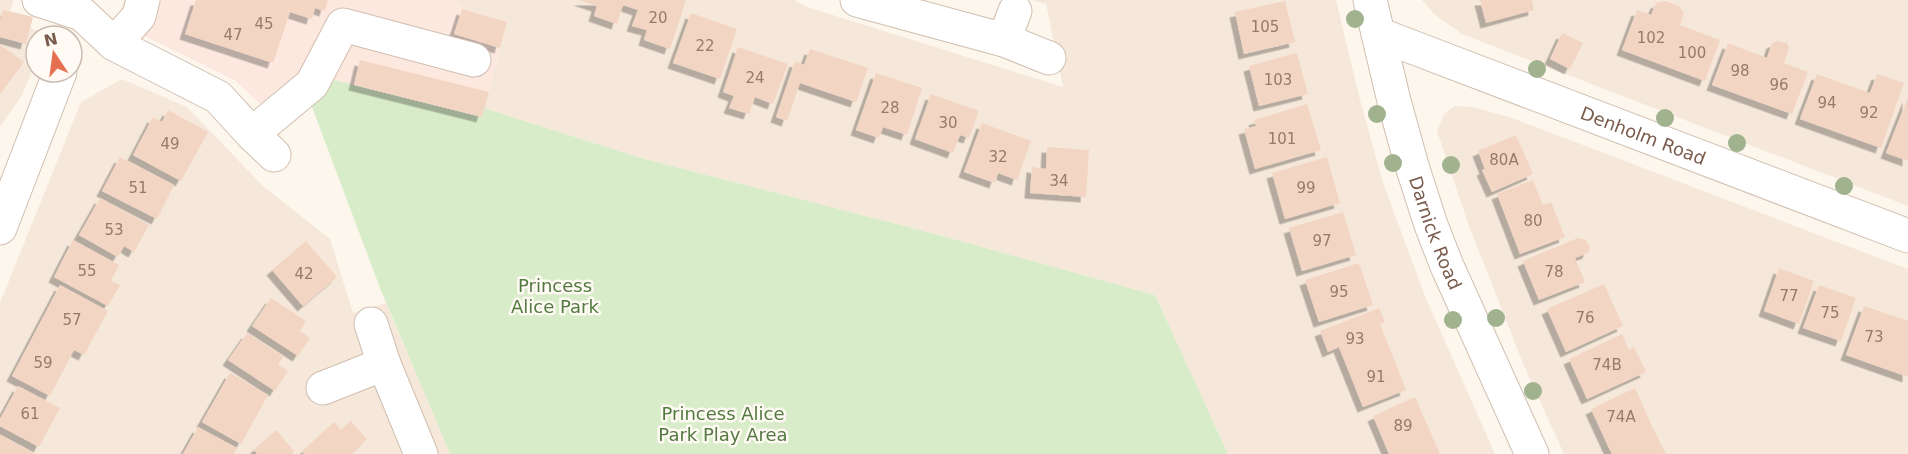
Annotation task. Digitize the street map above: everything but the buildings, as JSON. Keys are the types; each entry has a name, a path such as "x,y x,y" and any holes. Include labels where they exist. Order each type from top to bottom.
{"street":[{"path":"39,0 80,18 114,44 218,97 263,144 312,84 343,25 474,60"},
{"path":"114,44 139,16 143,0"},
{"path":"857,0 1009,26 1049,58"},
{"name":"Darnick Road","path":"1370,0 1412,166 1431,225 1447,266 1532,454"},
{"name":"Denholm Road","path":"1378,34 1908,236"},
{"path":"0,225 55,84"},
{"path":"371,324 384,364 421,454"},
{"path":"323,388 384,364"}],"shaded area":[{"path":"0,0 14,0 10,11 33,17 31,24 24,24 24,84 27,84 22,95 0,127"},
{"path":"124,0 451,0 462,9 507,22 482,117 302,72 264,108 236,81 118,23"},
{"path":"451,0 794,0 807,7 1063,87 1046,4 1032,0 1336,0 1384,186 1427,301 1495,454 1228,454 1155,295 939,235 641,158 484,108 507,22 462,9"},
{"path":"1422,0 1908,0 1908,206 1462,34 1434,14"},
{"path":"122,79 187,107 263,186 330,239 353,313 386,303 450,454 0,454 0,303 81,102"},
{"path":"1454,106 1473,107 1512,118 1908,269 1908,454 1564,454 1524,366 1469,226 1437,131 1444,114"}],"green space":[{"name":"Princess Alice Park","path":"326,78 482,117 484,108 641,158 939,235 1155,295 1228,454 450,454 380,288 312,107"}],"park label":[{"name":"Princess Alice Park Play Area","path":"723,423"}]}
